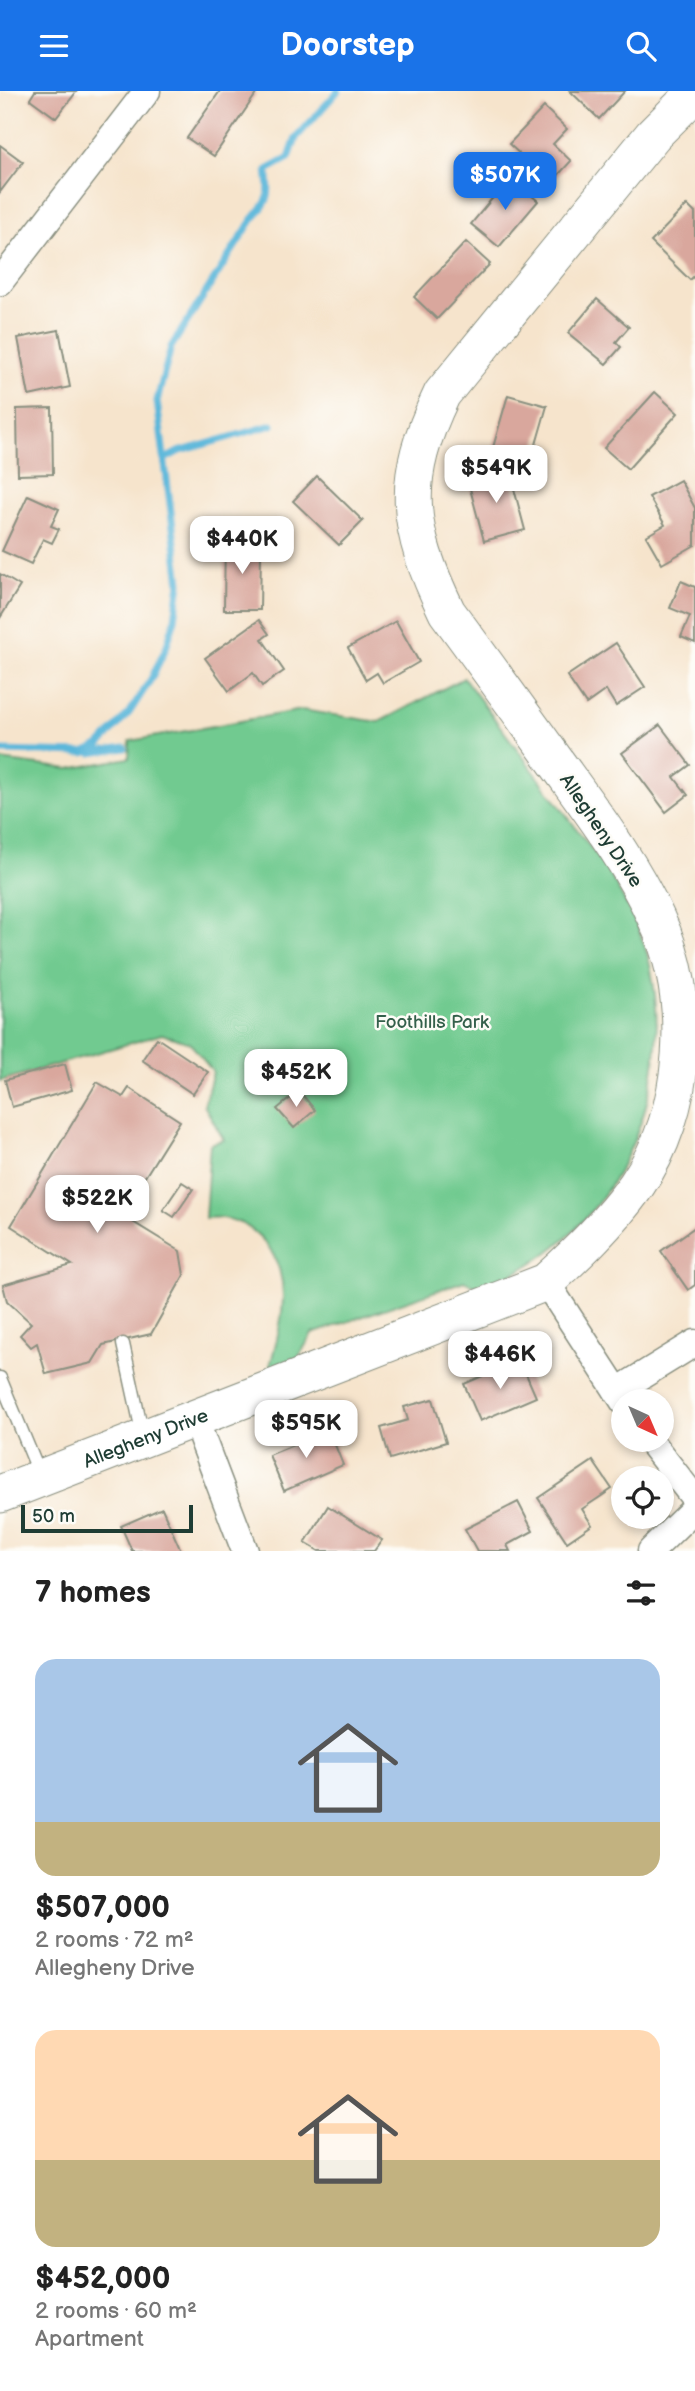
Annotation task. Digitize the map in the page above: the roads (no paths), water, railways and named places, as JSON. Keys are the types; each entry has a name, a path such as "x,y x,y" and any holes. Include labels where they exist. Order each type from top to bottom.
{"street":[{"path":"0,282 147,91"},
{"name":"Allegheny Drive","path":"0,1494 546,1282 588,1244 617,1211 637,1184 659,1143 672,1109 687,995 658,920 617,847 447,612 416,538 413,506 415,471 425,428 442,394 653,135 695,93"},
{"path":"546,1282 616,1389"},
{"path":"631,1389 695,1343"},
{"path":"194,1417 245,1551"},
{"path":"659,1453 695,1499"},
{"path":"651,1551 695,1508"}],"lane":[{"path":"123,1344 144,1437"},
{"path":"1,1382 41,1478"}],"waterway":[{"path":"0,751 84,753 99,746 129,713 151,679 166,648 175,619 180,583 157,401 171,347 252,220 266,203 269,192 267,170 289,158 296,138 338,91"},
{"path":"165,459 178,452 272,425"},
{"path":"91,753 125,748"}],"park label":[{"name":"Foothills Park","path":"432,1021"}]}
